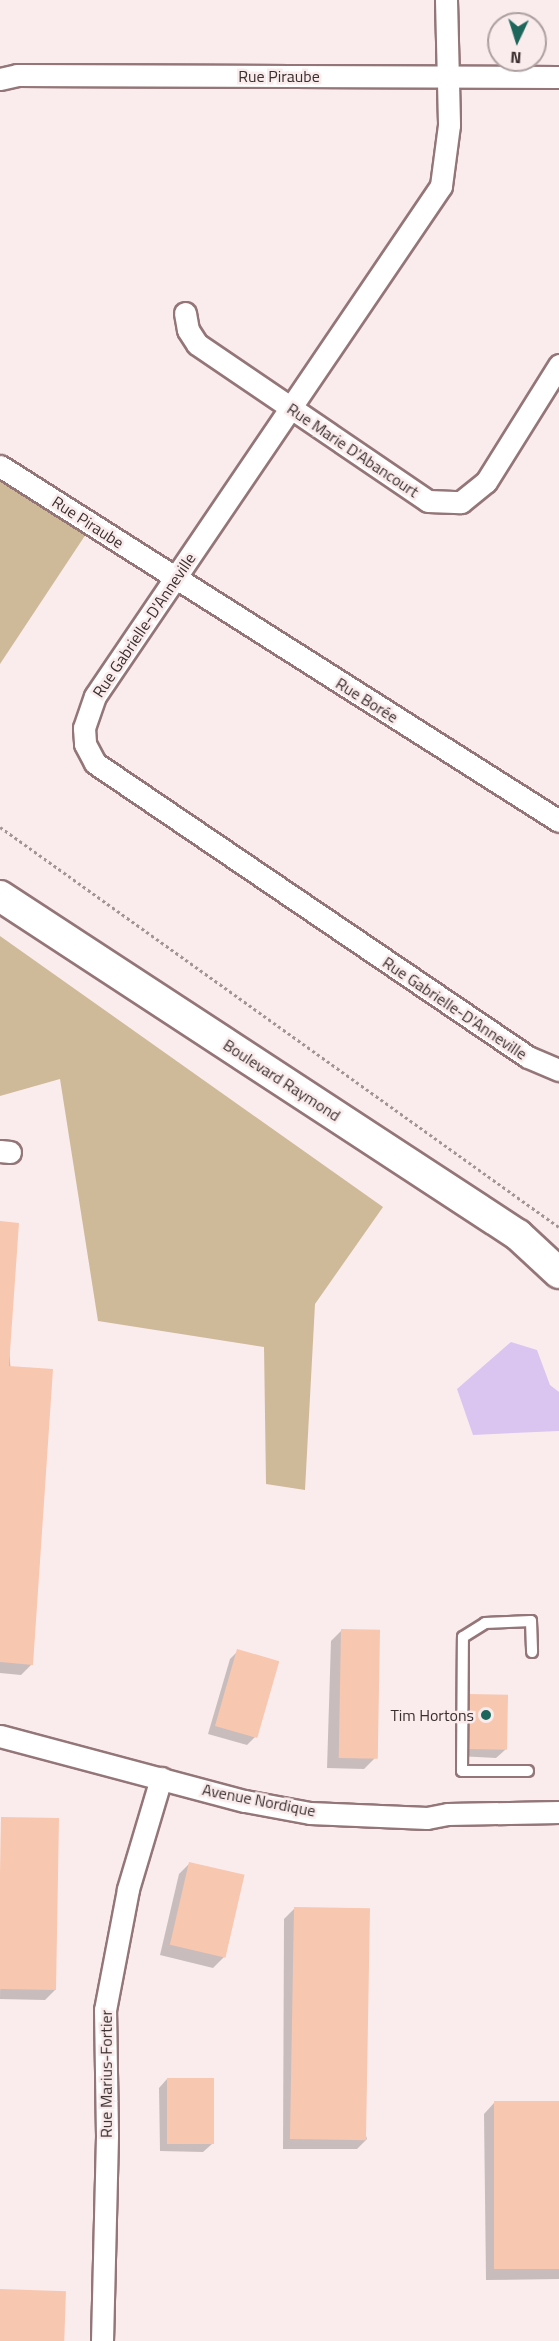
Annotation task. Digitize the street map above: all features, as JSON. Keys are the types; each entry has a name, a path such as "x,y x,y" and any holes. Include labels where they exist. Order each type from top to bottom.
{"street":[{"name":"Rue Gabrielle-D'Anneville","path":"446,0 449,125 441,186 87,713 85,744 95,763 528,1057 559,1070"},
{"name":"Rue Piraube","path":"0,79 17,75 559,77"},
{"name":"Rue Marie D'Abancourt","path":"185,313 188,330 197,344 428,501 461,502 486,482 559,366"},
{"name":"Rue Piraube","path":"0,466 176,578"},
{"name":"Rue Borée","path":"176,578 559,821"},
{"name":"Boulevard Raymond","path":"0,896 518,1234 559,1272"},
{"name":"Avenue Nordique","path":"0,1736 160,1778 310,1813 428,1818 448,1814 559,1812"},
{"name":"Rue Marius-Fortier","path":"102,2341 107,2135 105,2010 128,1889 160,1778"}],"lane":[{"path":"528,1771 462,1771 463,1637 485,1623 531,1621 532,1652"}],"path":[{"path":"0,826 559,1227"}],"shaded area":[{"path":"0,466 92,525 0,664"},
{"path":"0,936 383,1207 315,1304 305,1490 266,1484 264,1347 98,1321 60,1079 0,1096"},
{"path":"511,1342 537,1350 550,1385 559,1392 559,1431 473,1435 457,1389"}],"building":[{"path":"0,1221 19,1223 9,1366 53,1369 33,1665 0,1662"},
{"path":"341,1629 380,1630 378,1759 339,1758"},
{"path":"237,1649 279,1661 257,1738 215,1726"},
{"path":"467,1694 508,1695 507,1750 466,1749"},
{"path":"1,1817 59,1818 56,1990 0,1989"},
{"path":"189,1862 245,1875 225,1958 170,1945"},
{"path":"294,1907 370,1908 366,2140 290,2139"},
{"path":"167,2078 214,2078 214,2144 167,2144"},
{"path":"494,2101 559,2101 559,2269 494,2269"},
{"path":"0,2289 66,2291 64,2341 0,2341"}],"place":[{"name":"Tim Hortons","path":"486,1715"}]}
